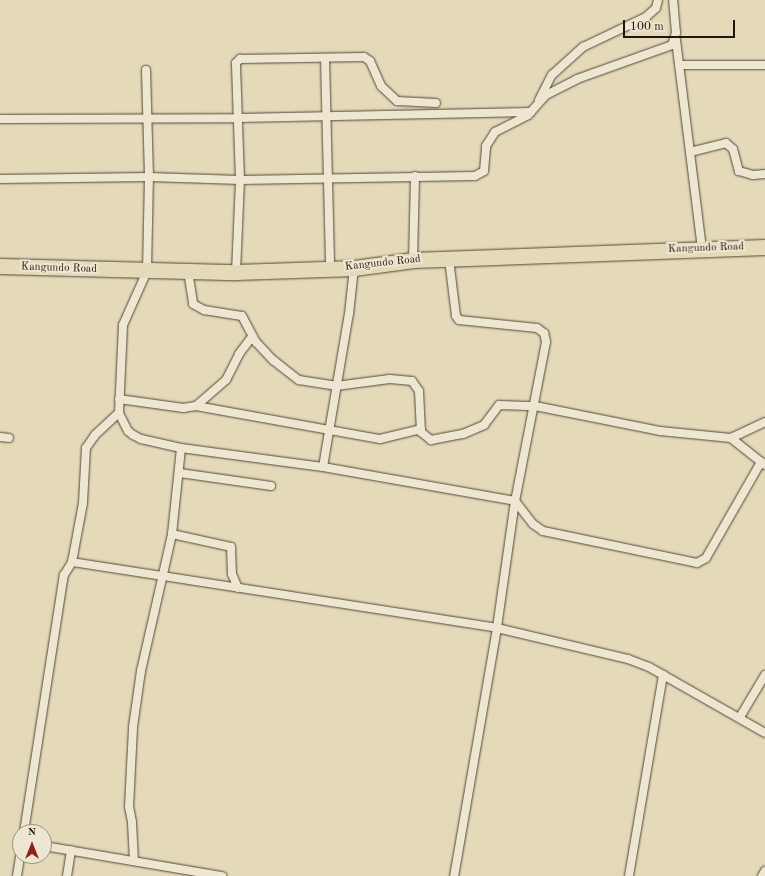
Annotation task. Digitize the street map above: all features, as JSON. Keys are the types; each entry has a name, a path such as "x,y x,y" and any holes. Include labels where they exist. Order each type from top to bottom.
{"highway":[{"name":"Kangundo Road","path":"0,266 147,271 236,272 354,268 413,260 765,247"}],"street":[{"path":"0,179 149,177 240,180 481,174 484,171 486,146 489,139 502,127 532,112 552,75 583,46 646,17 656,8 658,0"},
{"path":"673,0 676,40 702,249"},
{"path":"539,101 563,85 666,47 676,40"},
{"path":"236,272 240,180 236,63 240,59 248,57 367,58 381,86 396,101 401,114"},
{"path":"325,58 327,116 326,177 330,268"},
{"path":"679,65 765,65"},
{"path":"146,70 149,177 147,271 123,325 119,399 119,413 128,431 133,435 141,439 181,448 323,467 515,501 533,524 543,531 701,563 763,464 731,438"},
{"path":"396,101 436,103"},
{"path":"0,119 238,118 532,112"},
{"path":"690,152 726,143 733,149 739,171 753,175 765,174"},
{"path":"413,260 415,176"},
{"path":"449,259 456,316 459,320 537,328 544,334 546,342 535,406 515,501 497,628 454,876"},
{"path":"323,467 349,314 354,268"},
{"path":"188,271 193,304 204,310 239,314 244,319 252,337 273,360 300,380 336,386 390,379 412,381 419,391 421,429 425,437 439,440 463,434 484,425 499,405 535,406 660,430 731,438 765,422"},
{"path":"196,406 226,380 238,354 252,337"},
{"path":"119,399 183,408 196,406 380,439 421,429"},
{"path":"25,824 64,575 72,562 83,503 86,448 95,435 119,413"},
{"path":"0,437 9,438"},
{"path":"134,861 132,822 128,807 133,726 141,671 164,576 172,534 180,474 181,448"},
{"path":"180,474 271,486"},
{"path":"172,534 231,546 232,574 238,588"},
{"path":"72,562 497,628 628,659 663,675 765,733"},
{"path":"629,876 663,675"},
{"path":"740,718 765,675"},
{"path":"52,847 222,876"},
{"path":"67,876 71,850"},
{"path":"17,876 19,864"},
{"path":"762,876 765,871"}]}
